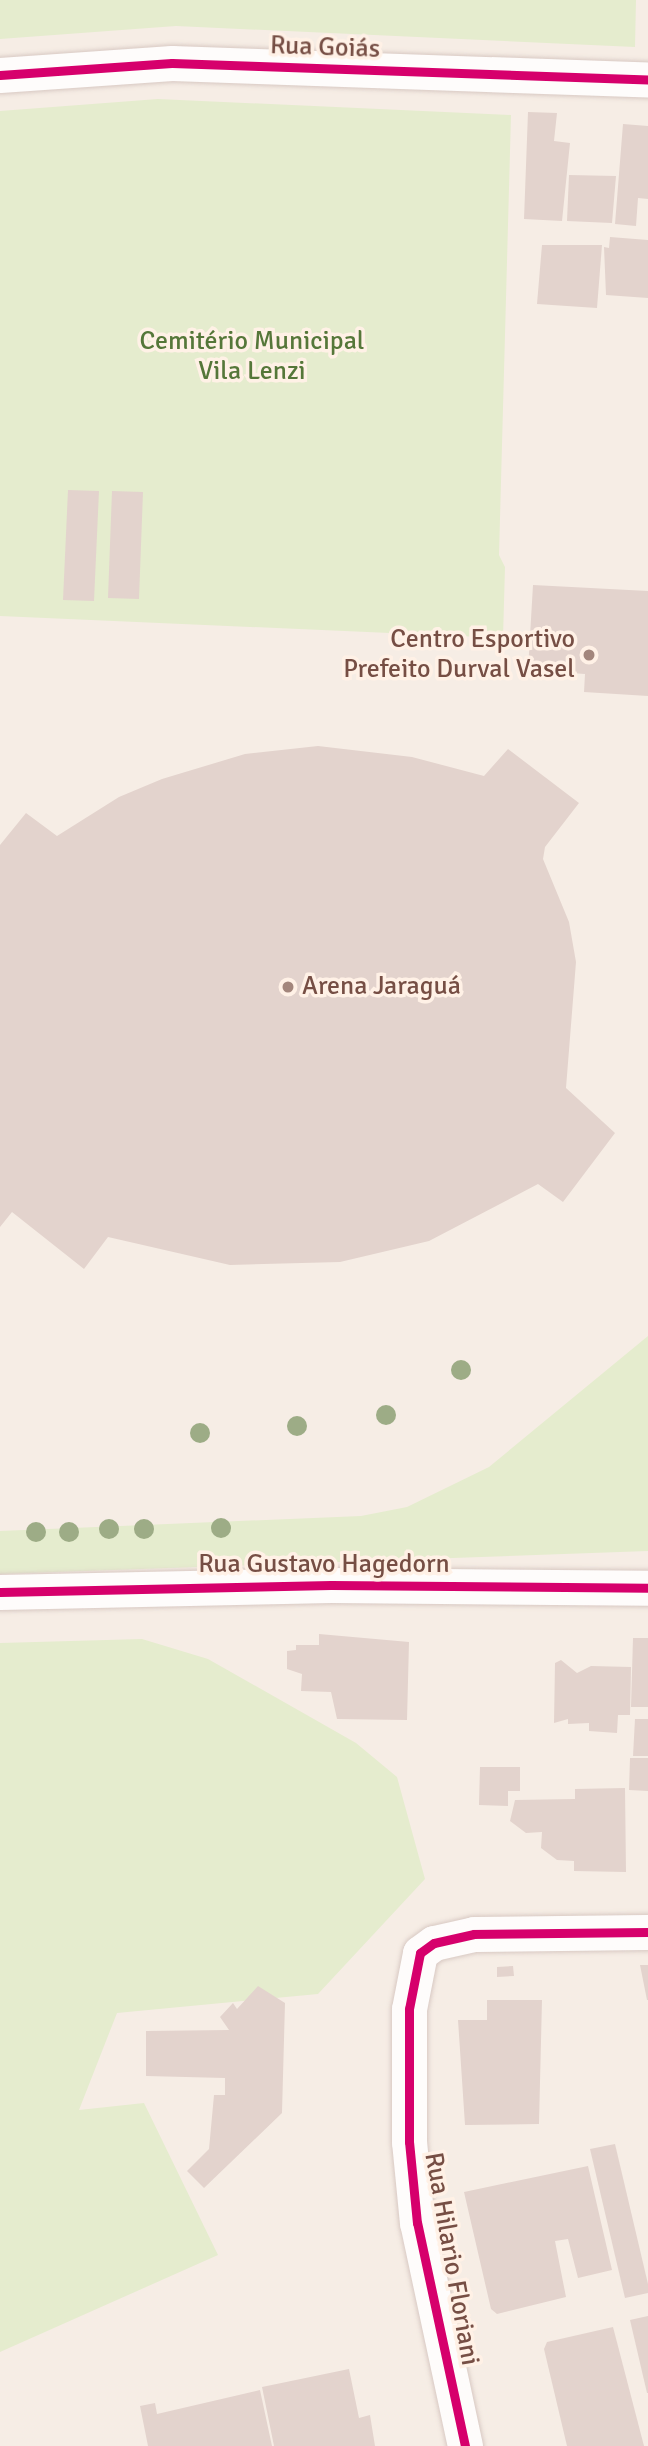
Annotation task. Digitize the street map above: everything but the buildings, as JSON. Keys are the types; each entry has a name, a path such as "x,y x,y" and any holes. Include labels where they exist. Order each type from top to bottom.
{"street":[{"name":"Rua Goiás","path":"0,75 172,63 648,80"},
{"name":"Rua Gustavo Hagedorn","path":"0,1592 331,1585 648,1588"},
{"name":"Rua Hilario Floriani","path":"465,2446 417,2223 409,2142 409,2009 420,1953 433,1943 474,1934 648,1932"}],"green space":[{"path":"0,0 636,0 635,47 176,26 0,39"},
{"name":"Cemitério Municipal Vila Lenzi","path":"158,99 511,115 499,555 505,567 503,638 0,616 0,111"},
{"path":"648,1336 648,1551 0,1574 0,1531 361,1516 407,1507 489,1467"},
{"path":"142,1639 208,1659 356,1743 397,1777 425,1879 318,1994 117,2013 79,2110 144,2103 218,2255 0,2352 0,1643"}],"cycle path":[{"path":"0,75 172,63 648,80"},
{"path":"0,1592 331,1585 648,1588"},
{"path":"465,2446 417,2223 409,2142 409,2009 420,1953 434,1943 474,1934 648,1932"}],"place":[{"name":"Centro Esportivo Prefeito Durval Vasel","path":"589,655"},
{"name":"Arena Jaraguá","path":"288,987"}]}
